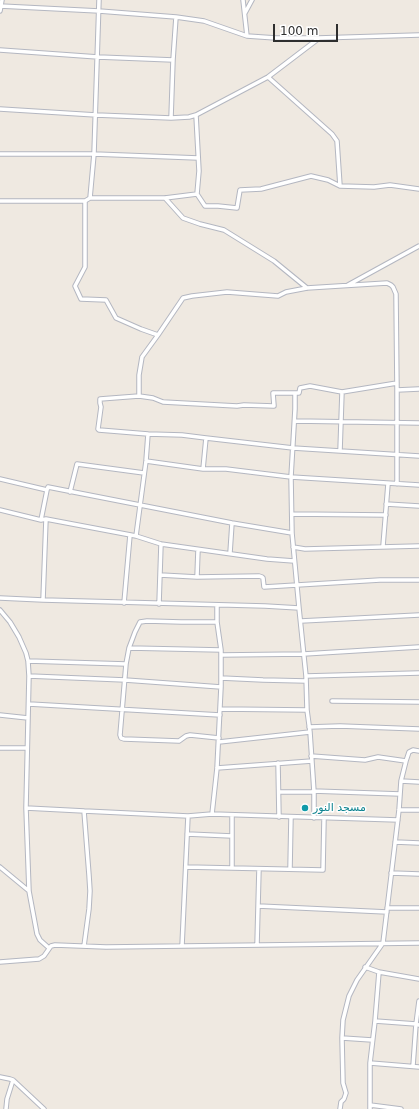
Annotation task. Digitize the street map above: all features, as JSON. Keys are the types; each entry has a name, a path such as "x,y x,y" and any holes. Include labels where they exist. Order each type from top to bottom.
{"street":[{"path":"0,11 2,0"},
{"path":"90,198 96,116 99,0"},
{"path":"243,0 247,36"},
{"path":"244,14 252,0"},
{"path":"0,6 176,17 204,21 247,36 318,38 419,35"},
{"path":"171,118 176,17"},
{"path":"0,109 96,116 189,117 196,115 268,77 318,38"},
{"path":"0,50 98,57 173,60"},
{"path":"268,77 337,140 340,186"},
{"path":"196,115 199,171 196,194 205,206 237,208 240,190 261,189 311,176 328,180 340,186 374,187 390,185 419,189"},
{"path":"0,154 94,154 198,158"},
{"path":"0,201 85,201 90,198 165,198 196,194"},
{"path":"165,198 183,218 224,230 274,262 307,288"},
{"path":"85,201 85,267 75,286 81,299 106,300 116,318 141,330 158,335"},
{"path":"347,285 419,246"},
{"path":"139,396 139,375 142,357 183,298 227,292 278,296 286,292 307,288 388,283 391,285 396,294 396,484"},
{"path":"397,383 342,392 310,386 300,388 298,393 273,393 274,406 237,406 163,402 153,398 139,396 100,399 101,407 98,429 148,434 182,434 293,448 419,456"},
{"path":"397,390 419,389"},
{"path":"340,451 342,392"},
{"path":"295,393 295,421 291,477 292,533 306,676 307,710 314,792 314,818"},
{"path":"295,421 419,423"},
{"path":"136,536 148,434"},
{"path":"203,469 206,438"},
{"path":"146,461 203,469 226,469 291,477 419,485"},
{"path":"70,492 77,464 144,473"},
{"path":"0,479 47,490 48,487 232,523 292,533"},
{"path":"383,546 388,484"},
{"path":"41,520 47,490"},
{"path":"386,504 419,506"},
{"path":"0,510 41,520 46,519 136,536 161,544 267,559 294,561"},
{"path":"292,514 386,515"},
{"path":"43,600 46,519"},
{"path":"230,554 232,523"},
{"path":"124,603 130,535"},
{"path":"159,604 161,544"},
{"path":"293,547 305,549 419,546"},
{"path":"197,577 198,550"},
{"path":"160,575 197,577 259,576 263,578 264,587 380,580 419,580"},
{"path":"0,598 299,608"},
{"path":"212,814 219,740 221,687 221,656 217,622 217,605"},
{"path":"0,610 10,622 19,637 28,661 29,704 26,808 29,891 35,929 40,940 49,948"},
{"path":"301,621 419,615"},
{"path":"217,622 140,622 129,648 126,664 121,738 179,741 190,735 219,740 310,732"},
{"path":"221,656 304,654 419,647"},
{"path":"129,648 220,650"},
{"path":"28,661 126,664"},
{"path":"306,676 419,673"},
{"path":"29,676 125,680 221,687"},
{"path":"221,678 306,681"},
{"path":"332,701 419,702"},
{"path":"29,704 220,715"},
{"path":"220,709 307,710"},
{"path":"0,715 28,718"},
{"path":"309,726 419,729"},
{"path":"0,748 27,748"},
{"path":"340,1109 341,1102 346,1093 343,1084 343,1020 349,996 356,980 382,944 398,820 401,781 409,752 411,750 419,751"},
{"path":"217,768 278,763 311,758 365,760 378,757 406,761"},
{"path":"278,763 279,817"},
{"path":"401,781 419,782"},
{"path":"279,792 400,794"},
{"path":"26,808 188,816 212,814 398,820"},
{"path":"399,810 419,810"},
{"path":"84,811 90,891 84,946"},
{"path":"232,815 232,868"},
{"path":"182,946 188,816"},
{"path":"290,870 291,817"},
{"path":"186,867 323,870 324,818"},
{"path":"187,834 232,836"},
{"path":"395,842 419,843"},
{"path":"0,867 29,891"},
{"path":"257,945 259,869"},
{"path":"391,873 419,874"},
{"path":"258,906 387,910 419,908"},
{"path":"0,962 39,959 44,956 51,946 55,944 84,946 182,946 419,943"},
{"path":"365,967 379,972 419,979"},
{"path":"379,972 370,1063 370,1107 401,1109"},
{"path":"413,1066 419,1001"},
{"path":"375,1021 417,1025"},
{"path":"342,1038 372,1040"},
{"path":"370,1063 419,1067"},
{"path":"0,1078 13,1080 44,1109"},
{"path":"6,1109 7,1099 13,1080"}],"place":[{"name":"مسجد النور","path":"305,808"}]}
